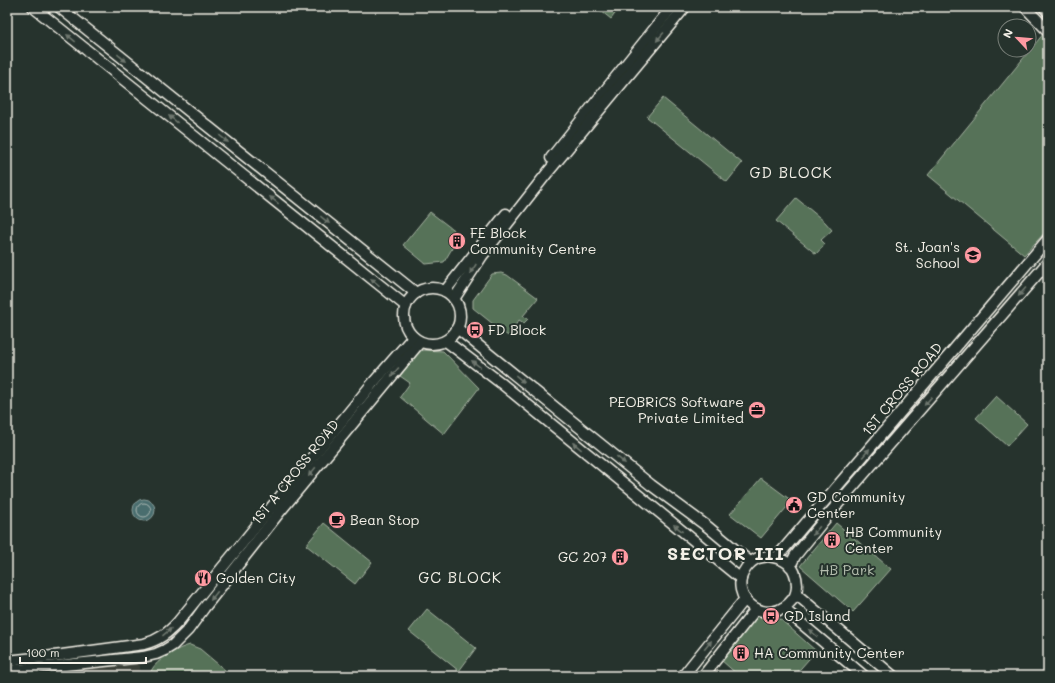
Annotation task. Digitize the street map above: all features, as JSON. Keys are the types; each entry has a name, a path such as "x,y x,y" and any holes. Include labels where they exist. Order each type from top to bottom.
{"street":[{"path":"33,7 406,306"},
{"path":"59,7 416,293"},
{"path":"612,89 672,7"},
{"path":"445,291 512,212 612,89 685,7"},
{"path":"1024,7 1048,31"},
{"path":"1044,7 1048,12"},
{"path":"454,299 512,212"},
{"name":"1ST CROSS ROAD","path":"777,557 1048,239"},
{"name":"1ST CROSS ROAD","path":"790,566 795,556 861,477 1048,262"},
{"path":"430,288 445,291 454,299 459,309 460,319 458,328 446,341 437,344 427,344 416,339 408,331 404,322 404,312 406,306 410,299 420,290 430,288"},
{"path":"994,302 1005,312"},
{"path":"458,328 645,480 708,526 750,562"},
{"name":"1ST A CROSS ROAD","path":"7,661 144,644 152,642 165,635 272,515 416,339"},
{"path":"446,341 741,579"},
{"path":"932,376 942,385"},
{"path":"851,470 861,477"},
{"name":"1ST A CROSS ROAD","path":"7,671 138,658 156,654 165,650 188,630 272,515"},
{"path":"767,556 777,557 785,561 792,568 796,577 797,587 796,596 789,604 774,612 764,612 756,609 745,599 741,590 741,579 750,562 757,558 767,556"},
{"path":"796,594 893,676"},
{"path":"683,676 745,599"},
{"path":"783,608 864,676"},
{"path":"703,676 756,609"}],"shaded area":[{"path":"139,659 141,676 7,676 7,674"}],"green space":[{"path":"596,7 620,7 611,19"},
{"path":"1044,33 1048,37 1048,229 1024,255 928,175 1024,58 1037,58 1037,42"},
{"path":"663,98 742,163 727,182 647,117"},
{"path":"796,198 825,222 832,230 821,240 825,244 816,254 776,221"},
{"path":"430,212 460,235 444,262 426,264 403,245"},
{"path":"501,273 507,275 538,298 523,316 528,319 524,323 519,320 508,336 473,308 473,300 492,274"},
{"path":"420,350 443,351 479,388 444,434 400,397 410,383 400,376"},
{"path":"996,396 1027,424 1007,446 976,418"},
{"path":"761,478 792,501 761,538 730,514"},
{"path":"324,523 372,562 355,584 306,545"},
{"name":"HB Park","path":"836,523 891,569 853,612 800,566"},
{"path":"427,609 476,648 459,671 409,631"},
{"path":"756,615 779,618 816,651 794,676 739,676 721,660"},
{"path":"190,645 200,649 232,676 152,676 151,671 158,662 174,651"}],"water":[{"path":"144,499 152,502 155,510 152,518 144,521 136,518 133,510 136,502"}],"place":[{"name":"FE Block Community Centre","path":"457,241"},
{"name":"St. Joan's School","path":"973,255"},
{"name":"FD Block","path":"475,330"},
{"name":"PEOBRiCS Software Private Limited","path":"757,410"},
{"name":"GD Community Center","path":"794,505"},
{"name":"Bean Stop","path":"337,520"},
{"name":"HB Community Center","path":"832,540"},
{"name":"GC 207","path":"620,557"},
{"name":"Golden City","path":"203,578"},
{"name":"GD Island","path":"771,616"},
{"name":"HA Community Center","path":"741,653"}],"district":[{"name":"GD BLOCK","path":"791,173"},
{"name":"SECTOR III","path":"726,554"},
{"name":"GC BLOCK","path":"460,578"}]}
